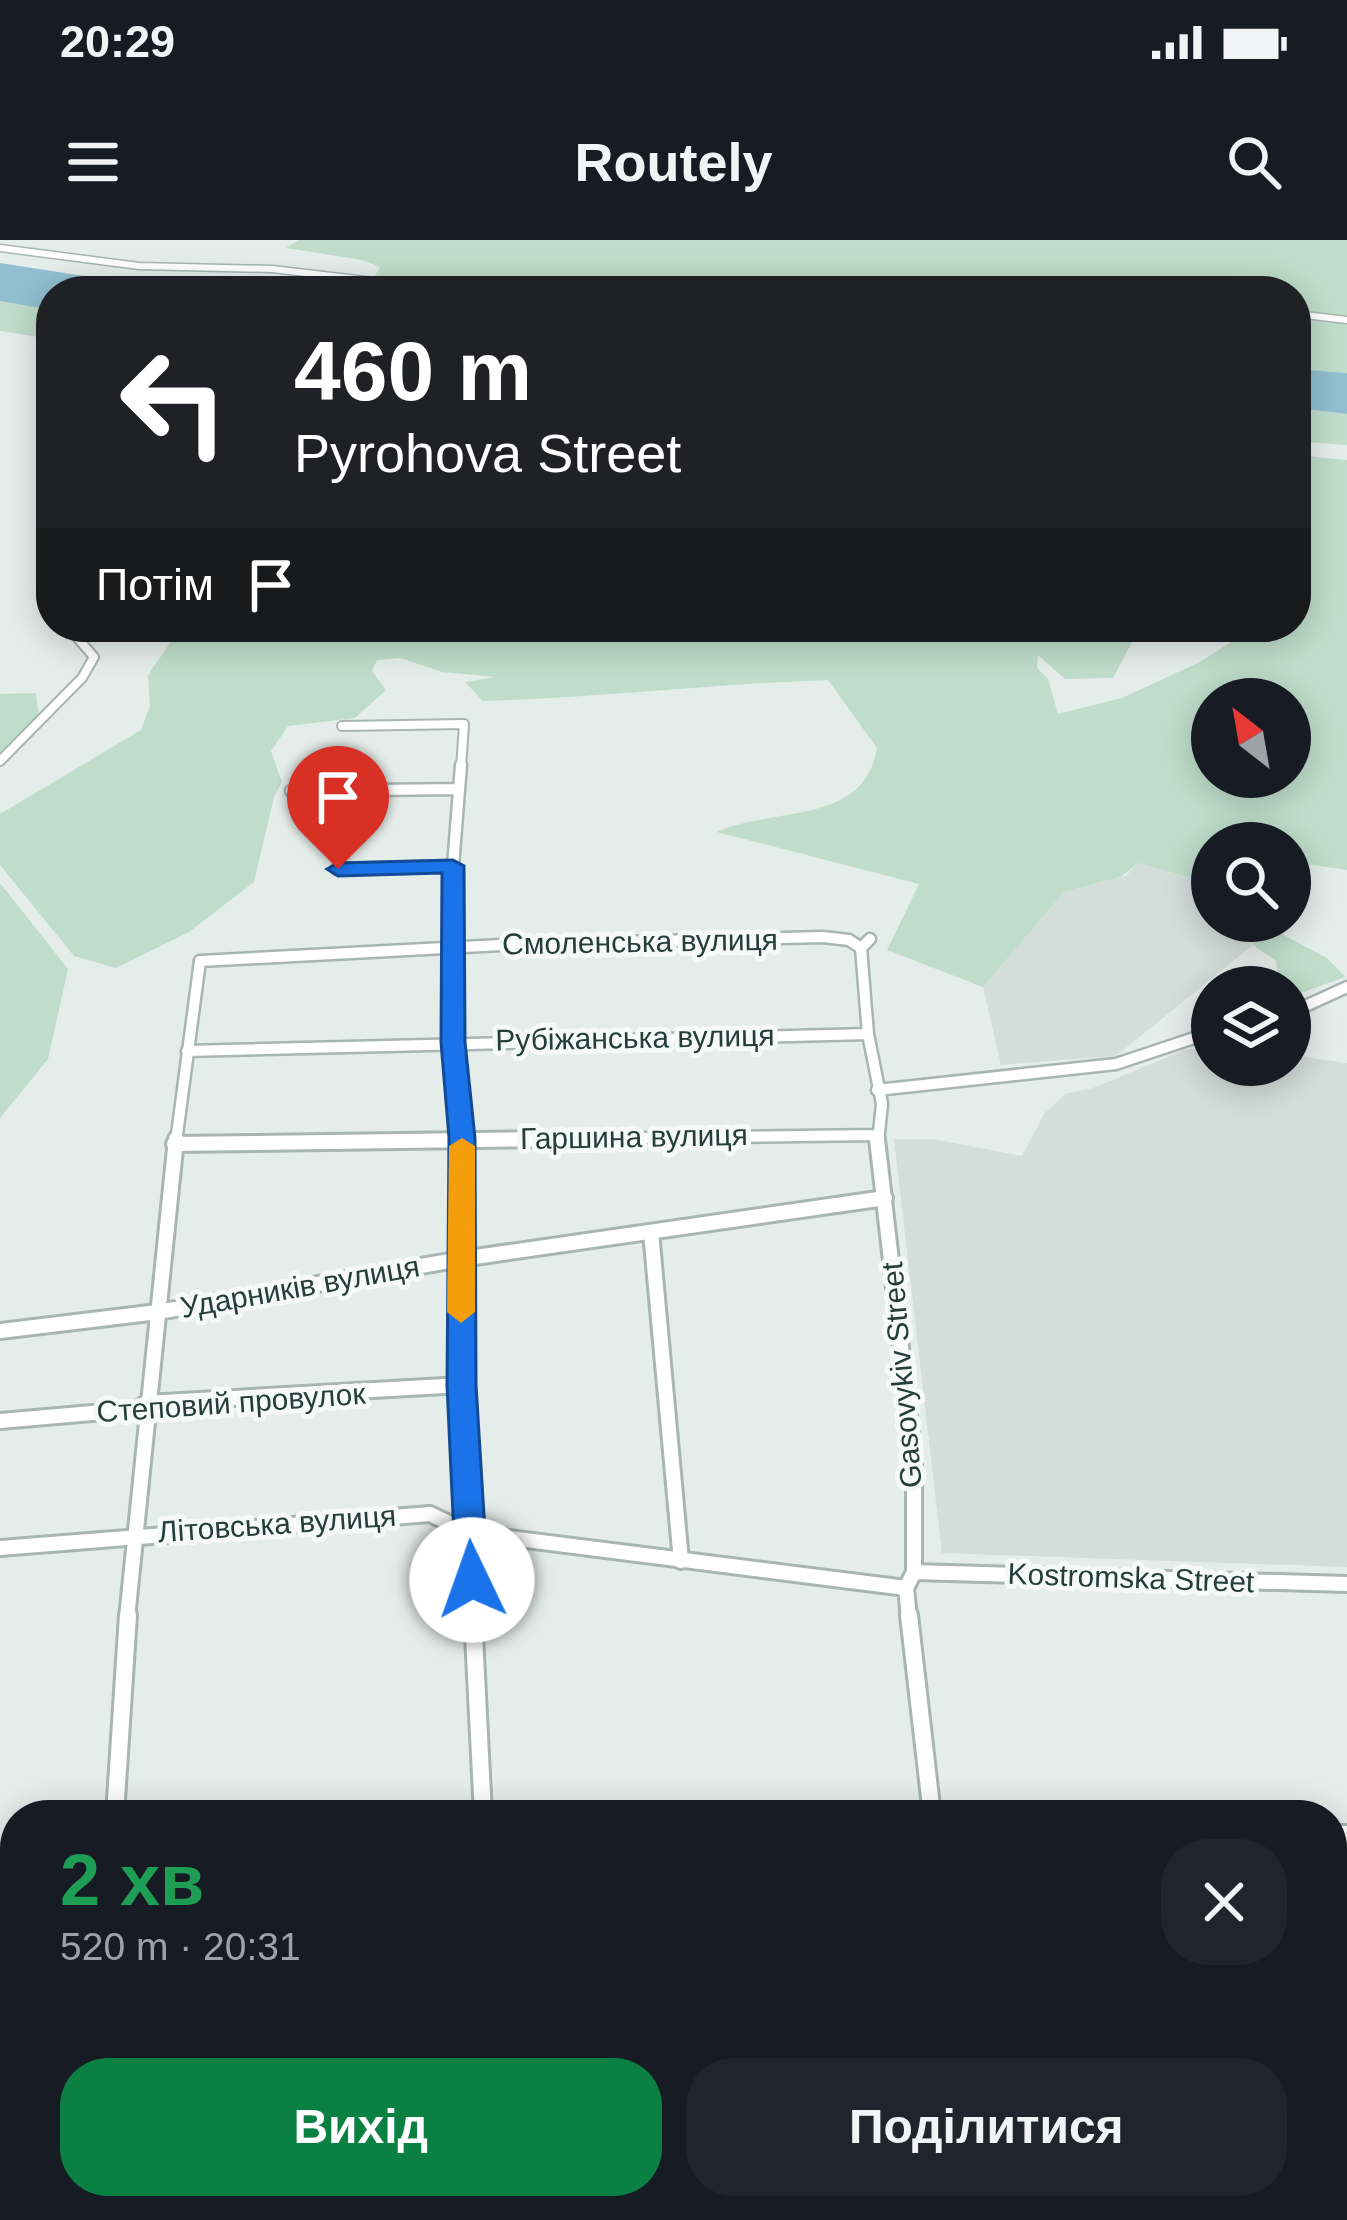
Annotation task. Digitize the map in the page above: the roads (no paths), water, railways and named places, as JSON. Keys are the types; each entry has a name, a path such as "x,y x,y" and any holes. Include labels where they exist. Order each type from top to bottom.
{"street":[{"path":"0,248 122,264 332,276"},
{"path":"1311,316 1347,320"},
{"path":"0,761 82,678 94,657 81,642"},
{"path":"342,726 464,724 453,866 453,1042 462,1138 461,1385 483,1800"},
{"path":"291,791 458,789"},
{"path":"338,869 453,866"},
{"name":"Смоленська вулиця","path":"188,1051 200,961 454,946 823,938 865,944"},
{"name":"Gasovykiv Street","path":"865,944 868,1034 882,1104 878,1135 914,1461 914,1572 906,1588"},
{"path":"1311,1003 1347,987"},
{"name":"Рубіжанська вулиця","path":"188,1051 868,1034"},
{"path":"877,1090 976,1084 1122,1064 1162,1044 1191,1037"},
{"path":"116,1800 132,1534 188,1051"},
{"name":"Гаршина вулиця","path":"174,1144 878,1135"},
{"name":"Ударників вулиця","path":"0,1330 158,1312 460,1259 885,1198"},
{"path":"651,1232 680,1561"},
{"name":"Степовий провулок","path":"0,1420 138,1409 146,1403 461,1385"},
{"name":"Літовська вулиця","path":"0,1548 430,1514 470,1533 906,1588"},
{"name":"Kostromska Street","path":"914,1572 1347,1584"},
{"path":"906,1588 930,1800"}],"water":[{"path":"0,263 84,276 36,276 36,307 0,301"},
{"path":"1311,370 1347,373 1347,414 1311,410"}]}
